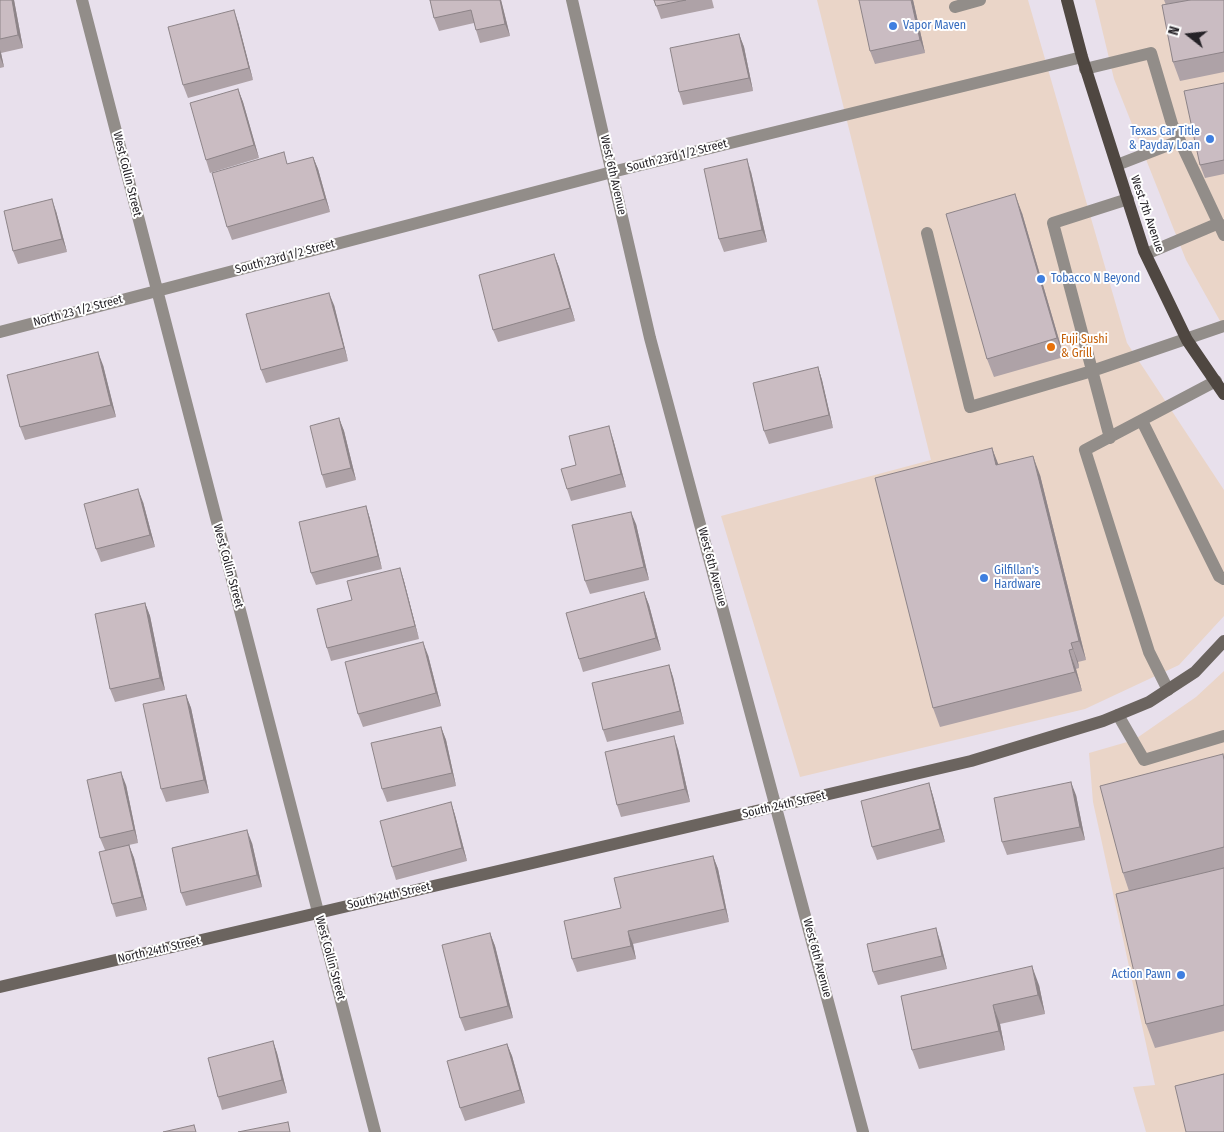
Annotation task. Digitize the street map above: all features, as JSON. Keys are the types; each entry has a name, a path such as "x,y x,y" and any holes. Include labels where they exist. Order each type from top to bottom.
{"main road":[{"name":"West 7th Avenue","path":"1067,0 1084,63 1146,254 1187,340 1220,383 1224,394"}],"street":[{"name":"West Collin Street","path":"82,0 375,1132"},
{"name":"West 6th Avenue","path":"572,0 650,338 863,1132"},
{"path":"955,7 980,0"},
{"name":"South 23rd 1/2 Street","path":"157,291 612,172 1084,63 1151,53 1172,124 1179,141"},
{"path":"1117,165 1179,141 1221,229 1146,254"},
{"path":"1110,438 1053,223 1128,199"},
{"path":"926,233 970,407 1092,371 1224,326"},
{"name":"North 23 1/2 Street","path":"0,332 157,291"},
{"path":"1168,690 1149,652 1085,450 1220,383"},
{"path":"1142,421 1220,576 1224,579"},
{"name":"South 24th Street","path":"318,913 971,761 1118,715 1150,702 1195,672 1223,643"},
{"path":"1118,715 1144,760 1224,736"},
{"name":"North 24th Street","path":"0,987 318,913"}],"shaded area":[{"path":"817,0 1028,0 1127,343 1224,490 1224,616 1179,665 1085,709 800,777 721,516 931,460"},
{"path":"1095,0 1224,0 1224,328 1186,260 1114,79"},
{"path":"1224,671 1224,1132 1146,1132 1133,1087 1155,1085 1093,802 1089,753 1134,740 1196,697"}],"building":[{"path":"0,0 12,0 18,35 0,39"},
{"path":"430,0 500,0 505,24 476,30 471,10 434,18"},
{"path":"654,0 686,0 656,6"},
{"name":"Vapor Maven","path":"859,0 911,0 920,40 870,51"},
{"path":"1190,0 1224,0 1224,52 1173,62 1162,5"},
{"path":"234,10 249,68 183,85 168,27"},
{"path":"739,34 749,78 679,92 670,48"},
{"name":"Texas Car Title & Payday Loan","path":"1224,83 1224,160 1200,165 1184,91"},
{"path":"238,89 254,145 206,160 190,103"},
{"path":"284,152 287,164 313,157 325,199 227,227 212,173"},
{"path":"747,159 762,230 719,239 704,169"},
{"path":"1015,194 1057,338 987,359 946,214"},
{"path":"52,199 62,239 13,251 4,211"},
{"path":"554,254 570,308 493,330 479,275"},
{"path":"329,293 344,348 261,370 246,314"},
{"path":"98,352 111,405 20,427 7,375"},
{"path":"818,367 829,415 764,431 753,383"},
{"path":"339,418 351,468 322,475 310,426"},
{"path":"609,426 621,474 567,489 561,469 576,465 569,436"},
{"name":"Gilfillan's Hardware","path":"992,448 996,465 1033,456 1079,641 1071,643 1073,649 1069,650 1075,672 933,708 875,478"},
{"path":"138,489 150,535 96,549 84,504"},
{"path":"366,506 378,556 311,573 299,522"},
{"path":"631,512 644,567 585,581 572,525"},
{"path":"400,568 415,626 327,648 317,609 352,600 347,581"},
{"path":"644,592 656,638 579,659 566,613"},
{"path":"145,603 160,678 110,689 95,614"},
{"path":"423,642 436,693 358,714 345,662"},
{"path":"669,665 680,711 603,730 592,683"},
{"path":"186,695 204,780 161,789 143,704"},
{"path":"441,727 452,773 382,789 371,743"},
{"path":"674,736 685,789 617,805 605,752"},
{"path":"1223,754 1224,847 1123,873 1100,786"},
{"path":"121,772 134,830 100,838 87,780"},
{"path":"1071,782 1080,827 1002,842 994,798"},
{"path":"929,783 940,829 872,847 861,801"},
{"path":"451,802 462,848 392,867 380,821"},
{"path":"247,830 257,875 181,893 172,848"},
{"path":"129,845 142,897 112,904 99,852"},
{"path":"713,856 725,909 628,931 631,946 572,959 564,921 621,908 614,878"},
{"name":"Action Pawn","path":"1224,868 1224,1005 1146,1024 1116,894"},
{"path":"936,928 942,956 873,972 867,944"},
{"path":"490,933 508,1006 460,1018 442,945"},
{"path":"1032,966 1038,995 993,1005 999,1031 912,1050 901,996"},
{"path":"273,1041 282,1080 218,1097 208,1058"},
{"path":"507,1044 520,1090 460,1108 447,1061"},
{"path":"1224,1074 1224,1132 1186,1132 1175,1086"},
{"path":"288,1122 290,1132 238,1132"},
{"path":"194,1125 196,1132 163,1132"}],"place":[{"name":"Vapor Maven","path":"893,26"},
{"name":"Texas Car Title & Payday Loan","path":"1210,139"},
{"name":"Tobacco N Beyond","path":"1041,279"},
{"name":"Fuji Sushi & Grill","path":"1051,347"},
{"name":"Gilfillan's Hardware","path":"984,578"},
{"name":"Action Pawn","path":"1181,975"}]}
